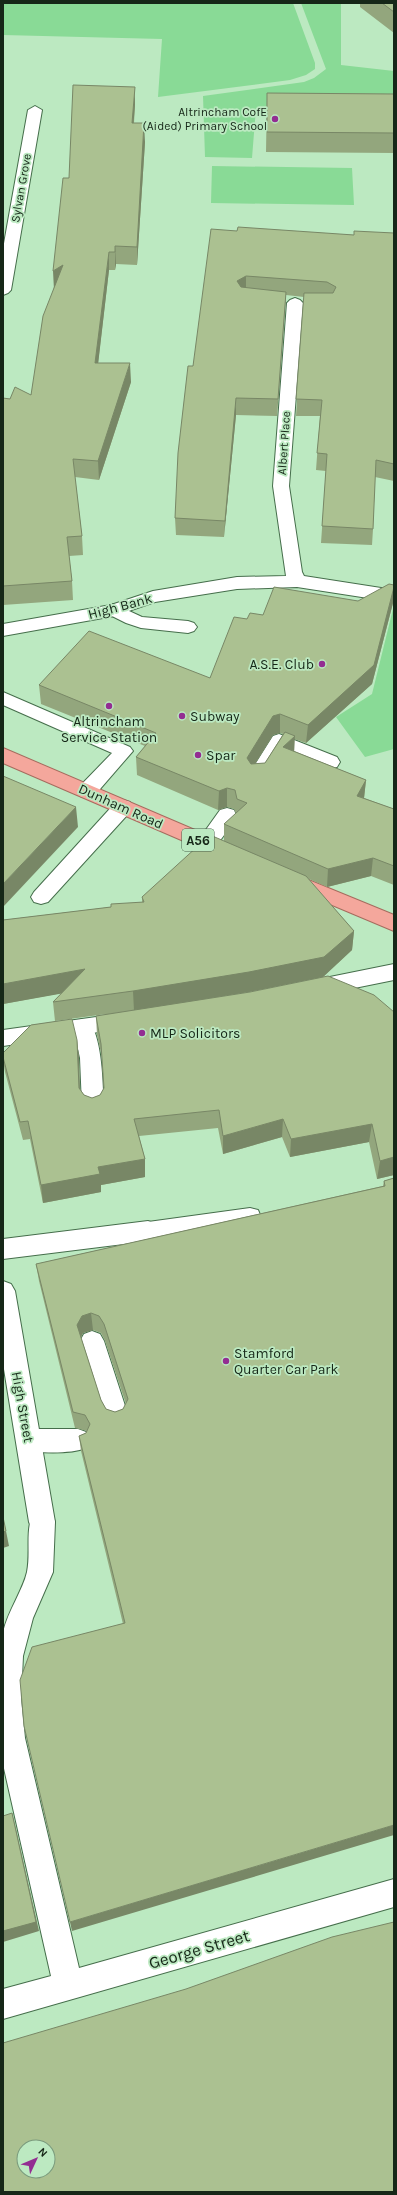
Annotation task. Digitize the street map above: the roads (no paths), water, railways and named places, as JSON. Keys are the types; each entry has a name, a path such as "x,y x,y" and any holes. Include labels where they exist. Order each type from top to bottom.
{"highway":[{"name":"Dunham Road","path":"3,755 249,862"},
{"path":"278,874 394,923"}],"street":[{"name":"Sylvan Grove","path":"3,290 35,110"},
{"name":"Albert Place","path":"296,303 281,486 293,572 297,581"},
{"name":"High Bank","path":"3,630 114,610 153,597 237,583 297,581"},
{"path":"297,581 394,596"},
{"path":"295,992 392,977"},
{"path":"3,1038 142,1019"},
{"path":"3,1249 148,1232"},
{"name":"High Street","path":"3,1291 42,1522 40,1572 20,1618 10,1656 7,1698 11,1738 68,1986"},
{"name":"George Street","path":"3,2004 394,1892"}],"lane":[{"path":"114,610 129,620 140,623 188,627"},
{"path":"3,698 124,751 87,791"},
{"path":"257,776 279,740 331,762"},
{"path":"41,897 123,807"},
{"path":"207,843 227,815"},
{"path":"83,1027 90,1058 93,1106"},
{"path":"148,1232 216,1224 268,1214"},
{"path":"92,1341 116,1415"},
{"path":"28,1440 78,1440"}],"place":[{"name":"Altrincham CofE (Aided) Primary School","path":"275,119"},
{"name":"A.S.E. Club","path":"322,664"},
{"name":"Altrincham Service Station","path":"109,706"},
{"name":"Subway","path":"182,716"},
{"name":"Spar","path":"198,755"},
{"name":"MLP Solicitors","path":"142,1033"},
{"name":"Stamford Quarter Car Park","path":"226,1361"}]}
